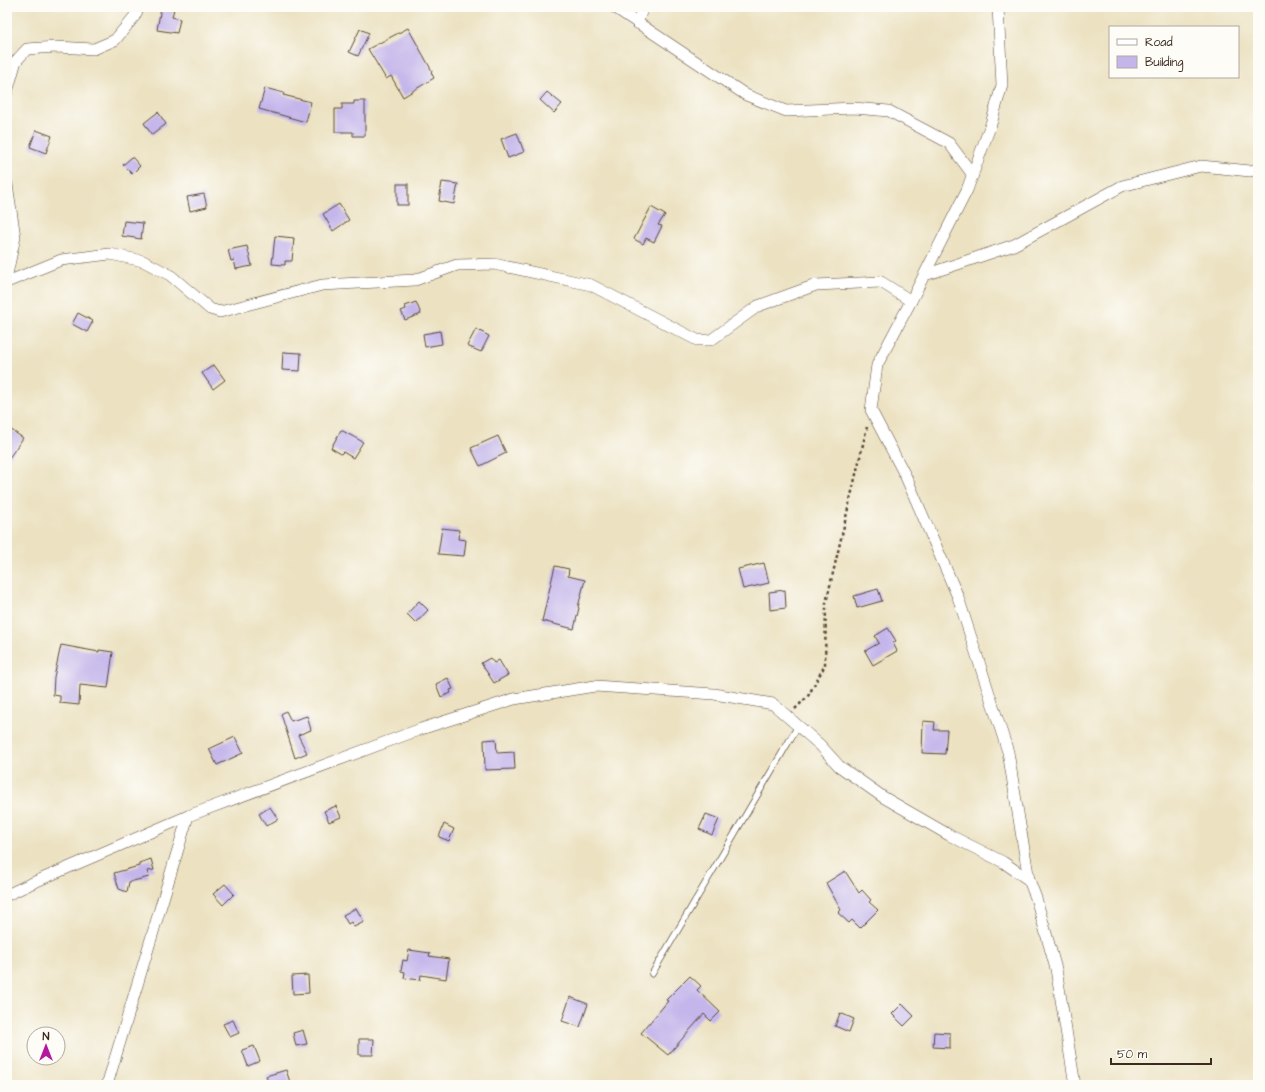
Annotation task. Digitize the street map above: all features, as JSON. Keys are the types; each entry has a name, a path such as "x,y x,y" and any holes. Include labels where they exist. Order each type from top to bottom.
{"street":[{"path":"7,92 16,61 27,49 56,47 94,49 115,40 134,17 139,7"},
{"path":"614,7 746,95 786,111 854,108 889,111 949,143 973,175"},
{"path":"637,23 643,7"},
{"path":"998,7 1002,85 991,124 967,190 925,275 877,365 870,410 906,477 958,597 1008,752 1029,880 1036,898 1056,969 1075,1085"},
{"path":"925,275 1014,245 1122,186 1201,166 1250,171 1258,169"},
{"path":"7,184 15,237 7,274"},
{"path":"7,282 61,260 110,254 143,261 170,275 210,309 220,312 322,285 415,280 457,265 494,264 591,285 697,340 711,340 758,306 816,285 881,282 911,301"},
{"path":"7,896 30,884 188,816 421,729 514,699 595,686 714,694 773,704 820,745 839,766 883,796 950,835 1003,862 1029,880"},
{"path":"107,1085 188,816"}],"lane":[{"path":"652,974 798,726"}],"path":[{"path":"787,716 808,696 825,665 826,602 870,410"}],"building":[{"path":"161,7 174,9 172,17 180,19 177,33 157,30"},
{"path":"408,28 432,71 431,72 434,78 403,97 391,76 386,79 368,49"},
{"path":"360,29 369,33 358,56 349,52"},
{"path":"265,88 284,93 283,95 311,102 306,122 259,109"},
{"path":"547,92 562,104 554,113 540,100"},
{"path":"354,101 365,101 365,136 353,136 353,132 335,132 335,109 342,109 342,104 354,104"},
{"path":"158,112 166,124 152,135 144,123"},
{"path":"36,130 52,136 46,153 30,147"},
{"path":"517,133 524,152 508,158 501,139"},
{"path":"132,157 140,166 132,174 123,165"},
{"path":"442,182 458,184 454,204 439,201"},
{"path":"397,184 408,184 408,205 397,205"},
{"path":"204,194 207,207 190,211 187,197"},
{"path":"339,204 349,220 333,231 323,214"},
{"path":"651,207 665,215 658,225 662,226 654,242 646,238 643,244 634,239"},
{"path":"124,221 143,223 141,239 122,236"},
{"path":"275,236 294,238 292,261 285,261 285,265 272,264"},
{"path":"247,246 252,266 236,269 234,260 231,261 228,250"},
{"path":"416,302 421,314 405,320 401,311 406,309 405,306"},
{"path":"78,313 93,321 87,332 72,324"},
{"path":"476,329 489,336 481,352 467,346"},
{"path":"440,331 442,344 425,347 423,334"},
{"path":"283,352 301,353 300,371 282,370"},
{"path":"214,365 225,380 213,389 202,373"},
{"path":"7,427 23,438 7,461"},
{"path":"341,430 363,442 353,458 343,452 341,454 331,448"},
{"path":"498,436 506,453 480,466 471,448"},
{"path":"442,528 459,530 458,539 466,540 464,556 438,554"},
{"path":"764,563 769,583 743,589 738,569"},
{"path":"555,566 569,569 568,576 585,580 574,629 542,621"},
{"path":"878,589 882,601 857,608 854,596"},
{"path":"785,590 786,608 770,610 769,592"},
{"path":"419,601 428,610 416,623 407,614"},
{"path":"888,628 896,641 893,643 897,651 873,665 865,651 879,643 875,636"},
{"path":"61,645 99,652 99,650 113,652 108,688 80,685 79,705 60,703 60,696 53,695 54,677"},
{"path":"490,658 494,663 499,660 508,675 494,683 481,663"},
{"path":"448,678 453,689 450,690 451,693 441,697 436,684"},
{"path":"286,711 291,721 307,716 311,730 298,735 307,753 295,758 281,714"},
{"path":"923,721 935,722 934,730 947,730 945,754 922,753"},
{"path":"235,737 243,753 217,765 209,749"},
{"path":"496,739 497,753 514,752 515,769 485,770 484,740"},
{"path":"336,806 341,817 329,822 324,811"},
{"path":"270,807 278,819 266,826 259,814"},
{"path":"706,814 719,819 712,835 699,829"},
{"path":"444,824 454,829 449,841 439,837"},
{"path":"151,859 154,870 147,871 149,877 129,882 127,892 119,889 114,873 139,866 139,863"},
{"path":"845,871 859,893 862,890 871,900 869,902 878,910 860,928 852,920 849,923 838,913 841,910 826,883"},
{"path":"225,884 234,894 223,905 213,894"},
{"path":"356,908 364,922 354,927 351,922 348,924 343,915"},
{"path":"409,950 430,953 429,956 449,959 446,979 421,975 420,980 404,978 405,972 401,971 403,960 407,961"},
{"path":"308,975 309,993 293,994 292,976"},
{"path":"690,976 701,986 697,990 720,1012 711,1021 704,1014 668,1055 641,1033 668,1001 666,1000"},
{"path":"570,997 588,1004 580,1027 562,1021"},
{"path":"902,1004 914,1016 904,1026 892,1014"},
{"path":"840,1013 854,1019 849,1032 835,1026"},
{"path":"233,1020 239,1033 230,1037 223,1024"},
{"path":"303,1030 307,1044 296,1046 293,1033"},
{"path":"934,1032 950,1033 950,1048 933,1047"},
{"path":"359,1039 374,1039 373,1055 359,1055"},
{"path":"254,1046 260,1061 248,1066 242,1050"},
{"path":"286,1070 291,1085 269,1085 266,1076"}]}
